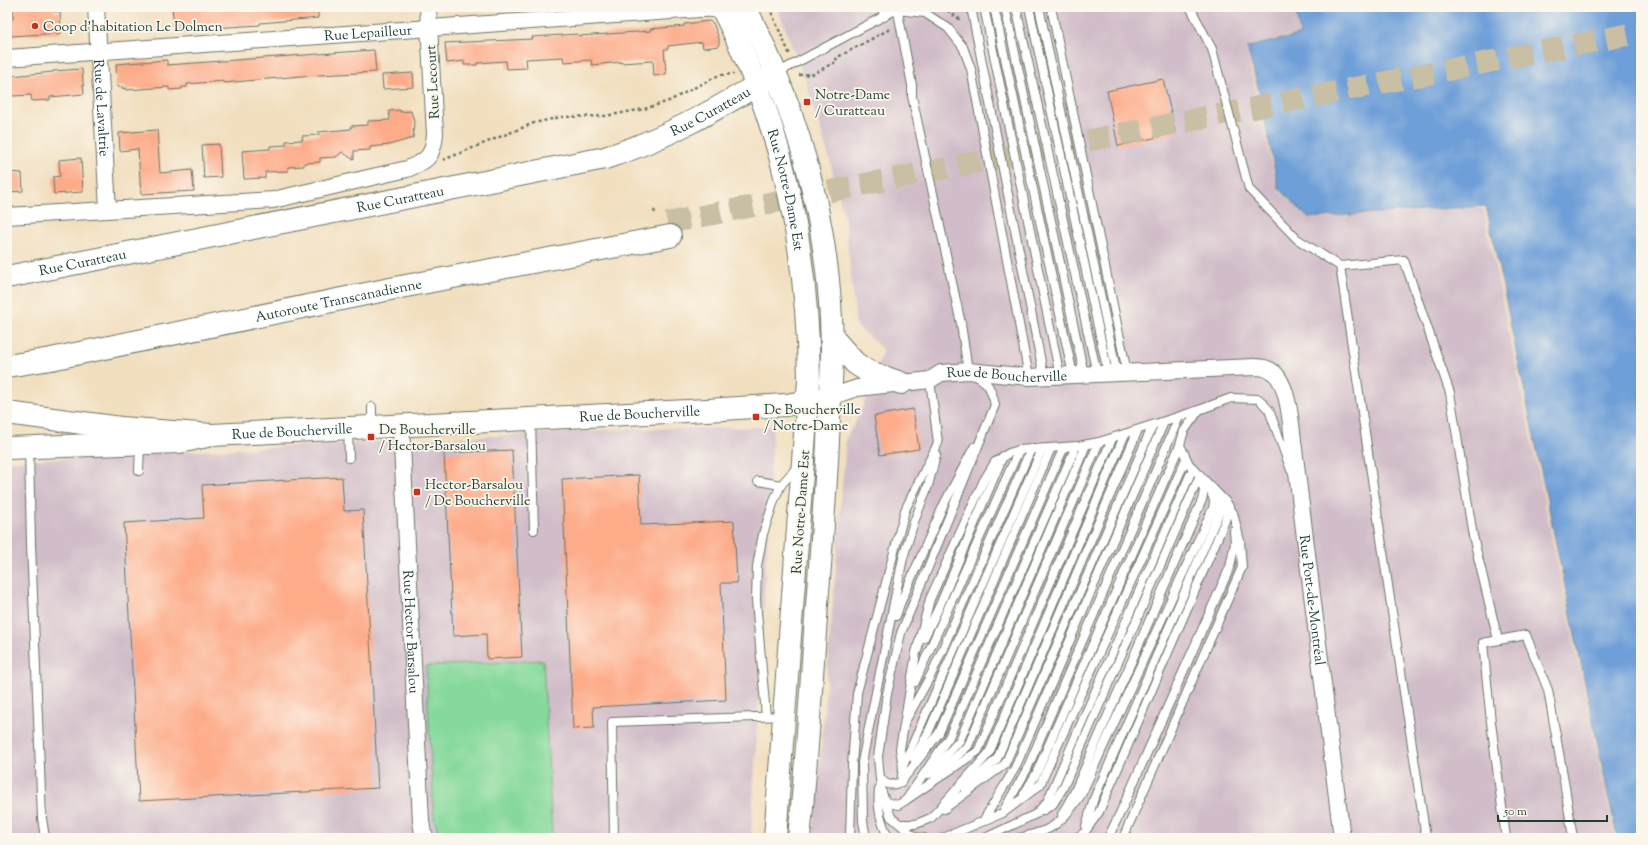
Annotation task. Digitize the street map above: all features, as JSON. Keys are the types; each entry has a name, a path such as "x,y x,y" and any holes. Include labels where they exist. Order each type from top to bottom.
{"main road":[{"name":"Rue Notre-Dame Est","path":"731,10 787,74 800,139 818,214 826,268 832,337 824,512 799,838"},
{"name":"Rue Notre-Dame Est","path":"731,10 771,126 784,170 798,232 804,275 808,329 809,380 804,460 775,716 776,838"},
{"name":"Rue Curatteau","path":"7,277 605,158 633,149 665,135 757,85 787,74"},
{"name":"Autoroute Transcanadienne","path":"7,352 662,220 390,289 51,359 7,366"},
{"path":"832,337 855,363 867,371 901,383"},
{"name":"Rue de Boucherville","path":"7,448 179,442 212,435 348,428 372,417 401,425 778,405 808,402 830,397"},
{"path":"7,413 114,427 212,435"}],"street":[{"name":"Rue de Lavaltrie","path":"96,7 108,209"},
{"name":"Rue Lecourt","path":"428,7 435,134 434,158"},
{"name":"Rue Lepailleur","path":"7,58 700,9 717,9 723,12 731,10"},
{"name":"Rue Curatteau","path":"7,216 273,200 407,169 434,158"},
{"name":"Rue de Boucherville","path":"830,397 857,388 930,380 940,373 968,371 1082,374 1254,367 1269,369"},
{"name":"Rue Port-de-Montréal","path":"1269,369 1276,375 1286,394 1300,495 1342,838"},
{"name":"Rue Hector Barsalou","path":"401,425 421,821 423,834 426,838"}],"lane":[{"path":"882,7 884,17"},
{"path":"971,7 1082,374"},
{"path":"984,7 1082,374"},
{"path":"994,7 1082,374"},
{"path":"1005,7 1082,374"},
{"path":"1016,7 1082,374"},
{"path":"1029,7 1082,374"},
{"path":"1039,7 1082,374"},
{"path":"1051,7 1082,374"},
{"path":"1190,7 1212,48 1249,189 1297,238 1340,266 1404,260 1450,393 1473,536 1498,640"},
{"path":"899,8 912,85 912,96 961,324 968,371 984,381 991,389 995,405 901,633 887,694 878,757 881,790 891,817 915,837 924,838"},
{"path":"787,74 899,8 925,13 948,28 963,47 1082,374"},
{"path":"1340,266 1426,838"},
{"path":"866,838 863,821 862,762 903,558 914,522 928,486 938,443 930,380"},
{"path":"903,767 900,749 904,724 916,653 930,599 984,480 995,462 1003,456 1019,450 1086,445 1112,439 1231,398 1259,400 1269,410 1300,495"},
{"path":"884,652 900,604 944,504 995,405"},
{"path":"1021,798 1036,774 1180,445 1184,431 1199,410"},
{"path":"1002,812 1027,769 1179,417"},
{"path":"531,418 534,530"},
{"path":"983,821 1015,768 1164,422"},
{"path":"900,824 916,824 932,818 1005,764 1153,425"},
{"path":"348,428 350,458"},
{"path":"932,818 997,759 1138,430"},
{"path":"932,818 989,753 1125,434"},
{"path":"885,802 898,805 978,751 1112,439"},
{"path":"906,800 968,746 1099,442"},
{"path":"850,838 852,766 857,693 905,510 938,443"},
{"path":"139,471 140,444"},
{"path":"906,800 960,740 1086,445"},
{"path":"1123,838 1242,566 1240,542 1233,513 1226,502 1193,468 1186,459 1180,445"},
{"path":"906,800 949,737 1076,446"},
{"path":"29,447 31,544 42,818 45,838"},
{"path":"880,778 886,785 893,786 901,782 939,733 1064,447"},
{"path":"901,782 929,730 1051,448"},
{"path":"904,724 932,673 1031,449"},
{"path":"901,782 903,767 1042,449"},
{"path":"909,693 1019,450"},
{"path":"916,653 939,607 1003,456"},
{"path":"943,838 1002,812 1040,785 1186,459"},
{"path":"614,838 612,722 775,716 756,600 757,566 763,534 774,498 781,485 804,460"},
{"path":"1036,814 1047,802 1056,784 1193,468"},
{"path":"985,838 1036,814 1053,804 1063,788 1200,475"},
{"path":"1058,822 1074,793 1202,500 1204,491 1200,475"},
{"path":"758,481 781,485"},
{"path":"1019,838 1045,831 1058,822 1071,810 1081,795 1213,508 1214,501 1207,482"},
{"path":"1084,833 1093,800 1219,513 1221,502 1216,491"},
{"path":"1076,838 1084,833 1099,812 1222,529 1227,513 1226,502"},
{"path":"1108,838 1230,567 1235,542 1233,513"},
{"path":"1506,838 1491,722 1483,643 1526,635 1548,690 1573,838"},
{"path":"880,778 877,804 882,826 889,838"}],"path":[{"path":"770,7 787,46"},
{"path":"943,7 964,22"},
{"path":"787,74 813,74 837,61 836,58 891,28"},
{"path":"434,158 447,159 534,123 561,118 605,116 644,109 680,96 719,75 738,74"}],"shaded area":[{"path":"777,7 1294,7 1299,34 1246,46 1277,188 1308,219 1483,208 1615,838 812,838 822,735 846,438 860,414 883,350 856,325 845,219 829,158 807,85"},
{"path":"773,427 751,838 7,838 7,461 627,429"}],"green space":[{"path":"543,660 552,838 445,837 439,833 434,819 426,666"}],"water":[{"path":"1295,7 1641,7 1641,838 1617,838 1486,206 1308,218 1278,187 1259,92 1247,47 1300,35"}],"building":[{"name":"Coop d'habitation Le Dolmen","path":"13,7 55,7 55,12 60,11 61,33 11,36 10,19 13,19"},
{"path":"172,7 318,7 318,18 260,23 260,25 182,30 182,28 174,28"},
{"path":"709,21 713,23 719,38 719,46 703,48 702,42 668,46 668,49 664,49 666,74 654,76 653,61 592,65 591,60 564,62 563,57 526,59 527,68 507,69 506,61 477,63 477,65 464,65 464,61 447,63 445,43 533,39 532,37 578,34 579,36 651,31 650,29 684,26 684,24"},
{"path":"374,50 376,72 301,76 223,83 223,81 187,84 187,87 182,87 182,89 169,90 169,87 126,90 126,88 123,89 123,87 117,87 116,64 167,60 167,65"},
{"path":"82,69 84,94 50,97 50,100 32,101 31,95 12,96 11,76"},
{"path":"413,73 414,87 383,89 382,75"},
{"path":"1163,79 1176,133 1118,146 1107,91"},
{"path":"400,110 400,112 411,111 414,121 413,138 389,145 370,147 370,150 354,151 354,160 342,152 336,157 320,158 320,162 304,163 304,166 288,167 288,171 265,172 265,178 244,179 242,151 270,149 270,146 286,145 286,141 303,140 302,136 319,135 318,132 351,129 351,126 368,125 368,121 390,120 389,111"},
{"path":"157,130 160,173 192,170 194,191 141,194 138,149 120,151 119,133"},
{"path":"219,144 221,177 204,178 202,145"},
{"path":"81,158 83,192 54,194 53,177 60,176 59,160"},
{"path":"7,172 22,173 23,191 7,192"},
{"path":"913,409 919,449 880,455 874,416"},
{"path":"512,450 522,657 487,659 486,634 453,636 444,453"},
{"path":"639,475 641,525 734,521 737,583 721,583 726,700 593,707 594,728 573,729 562,479"},
{"path":"342,477 344,511 363,510 378,788 139,801 124,523 204,518 202,485"}],"tunnel":[{"path":"667,223 1641,32"}],"place":[{"name":"Coop d'habitation Le Dolmen","path":"35,26"},
{"name":"Notre-Dame / Curatteau","path":"807,102"},
{"name":"De Boucherville / Notre-Dame","path":"756,417"},
{"name":"De Boucherville / Hector-Barsalou","path":"371,437"},
{"name":"Hector-Barsalou / De Boucherville","path":"417,492"}]}
